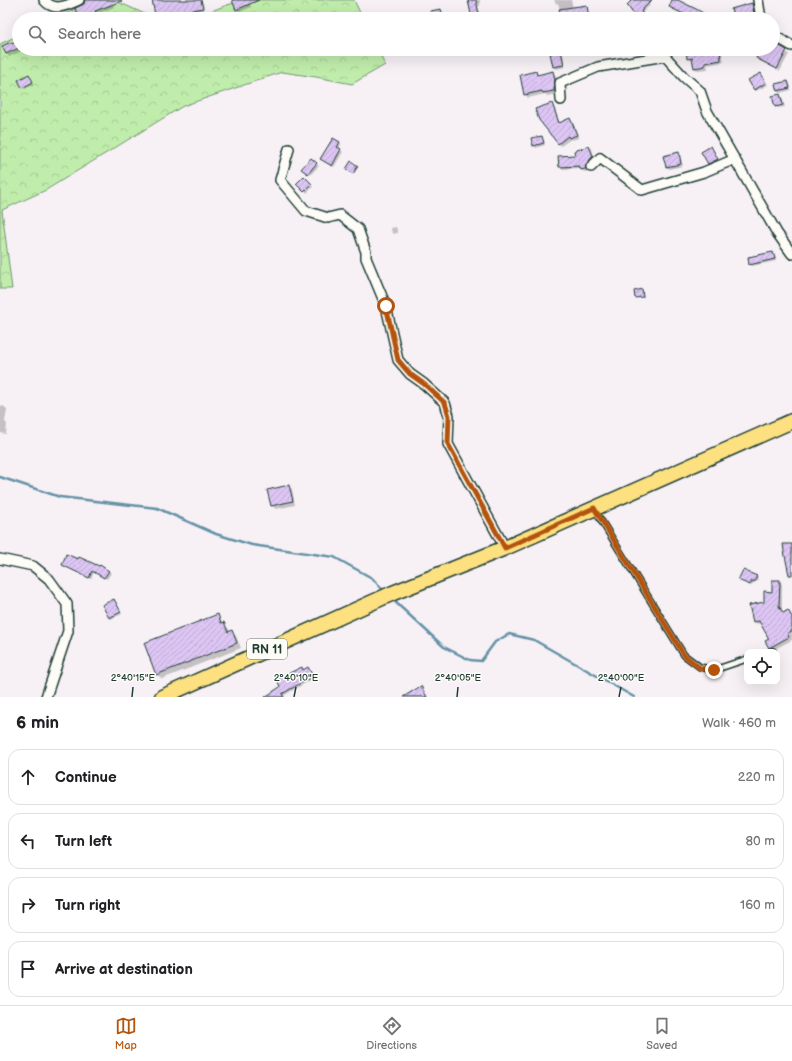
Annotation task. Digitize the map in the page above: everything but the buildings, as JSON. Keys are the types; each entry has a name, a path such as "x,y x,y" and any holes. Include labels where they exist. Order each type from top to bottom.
{"main road":[{"name":"RN 11","path":"168,696 393,593 505,548 792,421"}],"street":[{"path":"44,0 51,6 57,8 70,5 79,0"},
{"path":"758,0 760,12"},
{"path":"780,39 792,46"},
{"path":"561,100 560,83 598,67 666,56 684,77 700,90 707,110 777,233 792,254"},
{"path":"289,149 280,180 306,211 328,218 340,215 358,229 366,252 366,258 386,306 398,360 410,374 424,384 445,403 449,416 448,444 505,548"},
{"path":"591,167 600,158 642,190 704,172 735,159"},
{"path":"0,559 33,566 49,579 67,604 68,631 46,697"}],"lane":[{"path":"594,508 684,655 700,668 714,670 744,660"}],"green space":[{"path":"95,0 114,0 140,12 69,12"},
{"path":"246,0 354,0 360,12 209,12"},
{"path":"12,38 12,56 380,56 385,65 352,84 282,72 183,106 46,190 2,210 12,289 0,289 0,44"}],"waterway":[{"path":"0,477 60,497 157,508 216,534 252,545 334,557 372,578 384,591"},
{"path":"392,599 444,647 470,660 481,661 495,642 509,634 534,640 634,697"}],"route":[{"path":"386,306 398,360 410,374 424,384 445,403 449,416 448,444 505,548 594,508 684,655 700,668 714,670"}]}
